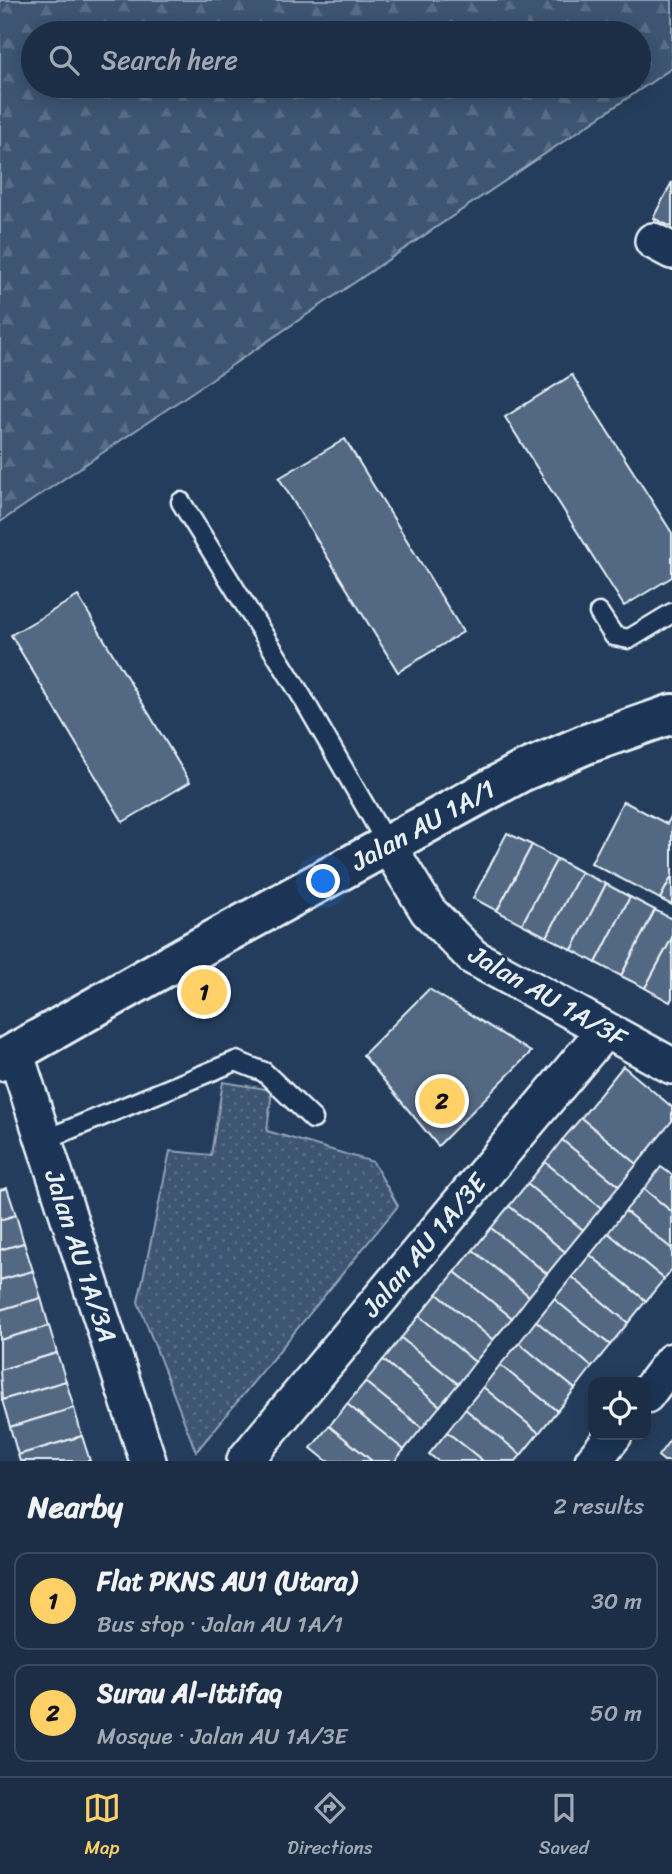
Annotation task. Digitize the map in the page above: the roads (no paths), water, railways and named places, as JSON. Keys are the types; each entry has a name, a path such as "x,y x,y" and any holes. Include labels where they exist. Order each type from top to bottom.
{"street":[{"name":"Jalan AU 1A/1","path":"7,1056 521,772 586,744 672,714"},
{"name":"Jalan AU 1A/3F","path":"387,844 428,911 473,957 672,1066"},
{"name":"Jalan AU 1A/3E","path":"245,1460 604,1031"},
{"name":"Jalan AU 1A/3A","path":"7,1056 44,1140 148,1461"},
{"path":"651,1388 672,1361"},
{"path":"593,1461 610,1440"}],"lane":[{"path":"181,502 301,695 387,844"},
{"path":"599,613 614,636 629,639 672,613"},
{"path":"44,1140 236,1061 264,1072 313,1119"}],"place":[{"name":"Flat PKNS AU1 (Utara)","path":"204,992"},
{"name":"Surau Al-Ittifaq","path":"442,1101"}]}
